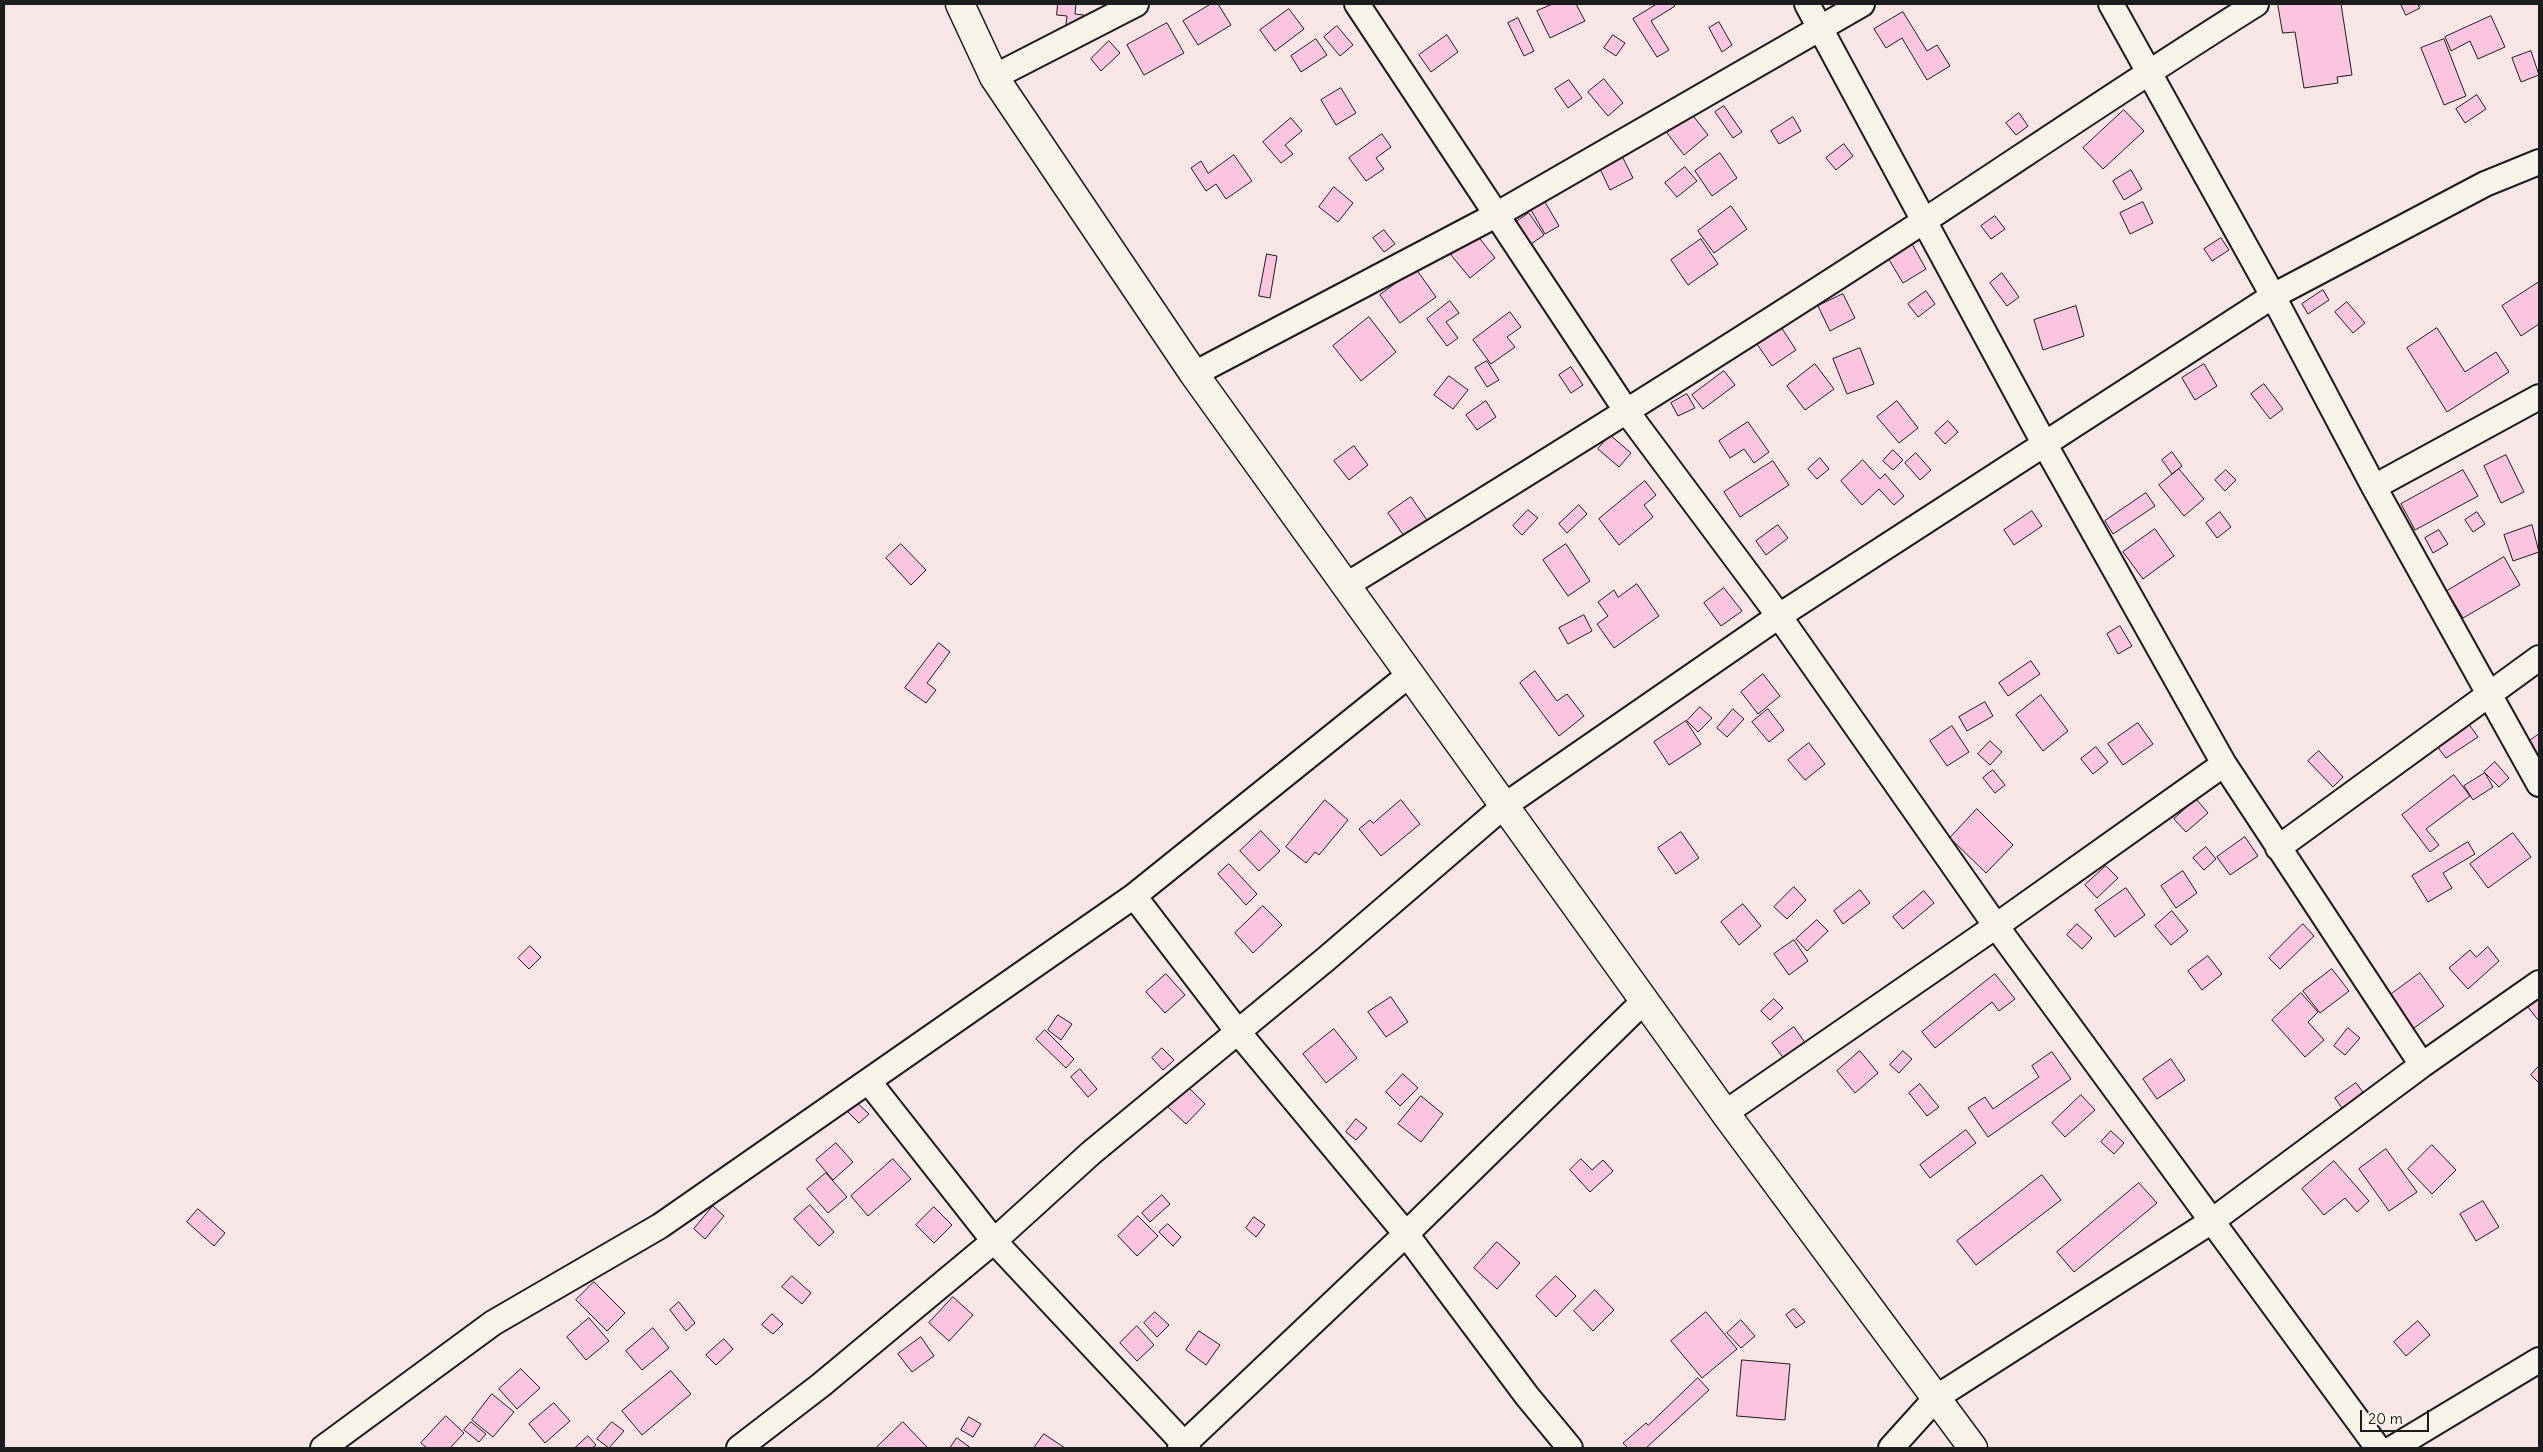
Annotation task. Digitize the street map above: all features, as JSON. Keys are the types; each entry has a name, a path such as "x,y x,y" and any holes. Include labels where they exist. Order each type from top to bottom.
{"main road":[{"path":"960,4 994,77 1194,374 1725,1113 1973,1448"}],"street":[{"path":"994,77 1136,4"},
{"path":"1357,4 1626,412 1779,616 1996,926 2378,1448"},
{"path":"1807,4 2046,445 2224,764 2422,1065"},
{"path":"1194,374 1496,215 1862,4"},
{"path":"2111,4 2273,296 2374,487 2539,784"},
{"path":"1345,586 1626,412 1925,220 2149,71 2256,4"},
{"path":"739,1448 822,1385 994,1241 1091,1153 1238,1032 1504,806 1779,616 2046,445 2273,296 2485,184 2539,162"},
{"path":"2374,487 2539,397"},
{"path":"2278,848 2539,658"},
{"path":"323,1448 493,1323 660,1226 1134,896 1409,675"},
{"path":"1725,1113 1996,926 2224,764"},
{"path":"1134,896 1238,1032 1406,1234 1527,1396 1570,1448"},
{"path":"1891,1448 1937,1397 2212,1221 2422,1065 2539,983"},
{"path":"869,1082 994,1241 1183,1447 1406,1234 1645,1000"},
{"path":"2392,1448 2539,1360"}],"building":[{"path":"1058,4 1076,4 1075,14 1084,15 1082,35 1065,33 1067,16 1057,15"},
{"path":"1211,4 1218,4 1231,25 1198,45 1183,21"},
{"path":"1553,4 1576,4 1585,21 1550,38 1537,11"},
{"path":"1657,4 1673,4 1675,6 1651,21 1669,50 1657,57 1633,19"},
{"path":"2278,4 2341,4 2352,75 2337,77 2338,83 2304,88 2295,32 2283,33"},
{"path":"2401,4 2422,4 2418,6 2420,8 2406,15"},
{"path":"1289,9 1304,29 1275,51 1260,30"},
{"path":"1903,12 1927,51 1937,45 1950,66 1927,80 1902,38 1886,48 1874,29"},
{"path":"2491,16 2505,47 2478,59 2470,41 2451,51 2445,37"},
{"path":"1518,18 1534,51 1524,56 1508,23"},
{"path":"1719,22 1732,45 1722,52 1709,28"},
{"path":"1167,23 1184,53 1144,75 1127,45"},
{"path":"1337,26 1353,45 1340,56 1324,37"},
{"path":"1447,35 1458,52 1431,72 1419,55"},
{"path":"1613,35 1625,43 1616,56 1604,48"},
{"path":"1316,39 1327,55 1301,72 1291,56"},
{"path":"2444,39 2466,96 2444,105 2421,48"},
{"path":"1109,41 1120,53 1101,71 1091,59"},
{"path":"2531,51 2539,75 2521,82 2512,58"},
{"path":"1604,79 1623,103 1608,116 1588,92"},
{"path":"1569,80 1582,98 1568,108 1555,89"},
{"path":"1341,88 1356,113 1336,125 1321,100"},
{"path":"2477,95 2486,109 2465,123 2456,109"},
{"path":"1724,106 1742,132 1733,138 1715,112"},
{"path":"2124,110 2144,131 2103,169 2083,148"},
{"path":"1691,113 1708,135 1684,155 1667,133"},
{"path":"2019,113 2028,126 2016,135 2006,123"},
{"path":"1793,117 1801,131 1779,144 1771,131"},
{"path":"1291,118 1302,131 1285,145 1293,154 1281,163 1263,142"},
{"path":"1382,134 1391,147 1376,158 1384,169 1366,181 1349,158"},
{"path":"1844,144 1853,156 1836,170 1826,158"},
{"path":"1720,153 1737,178 1712,196 1695,171"},
{"path":"1234,155 1252,181 1226,199 1216,184 1206,191 1191,168 1201,161 1208,173"},
{"path":"1623,158 1633,178 1610,190 1600,169"},
{"path":"1685,167 1697,181 1677,197 1665,183"},
{"path":"2131,170 2142,189 2124,200 2113,181"},
{"path":"1334,187 1353,203 1338,222 1319,207"},
{"path":"1545,202 1559,226 1545,234 1531,210"},
{"path":"2143,202 2153,223 2130,234 2120,213"},
{"path":"1731,206 1747,229 1714,253 1698,231"},
{"path":"1529,213 1544,235 1531,244 1516,222"},
{"path":"1995,216 2005,229 1991,239 1981,226"},
{"path":"1384,230 1395,244 1384,252 1373,238"},
{"path":"1477,235 1495,258 1470,278 1451,255"},
{"path":"2221,238 2229,250 2212,261 2204,249"},
{"path":"1701,239 1718,264 1688,285 1671,260"},
{"path":"1912,244 1926,269 1903,283 1888,258"},
{"path":"1267,254 1277,256 1270,298 1259,296"},
{"path":"1416,269 1436,297 1400,323 1380,295"},
{"path":"2002,273 2019,297 2007,306 1990,283"},
{"path":"2539,282 2539,324 2521,336 2502,306"},
{"path":"2323,290 2329,300 2308,314 2302,304"},
{"path":"1926,291 1935,304 1918,317 1908,304"},
{"path":"1843,294 1855,318 1830,331 1818,306"},
{"path":"1450,301 1459,313 1446,322 1458,338 1447,346 1427,319"},
{"path":"2347,302 2365,323 2353,333 2335,312"},
{"path":"2076,306 2084,336 2043,350 2034,320"},
{"path":"1510,312 1521,327 1507,337 1515,347 1491,364 1473,340"},
{"path":"1369,317 1396,352 1361,381 1333,346"},
{"path":"1781,327 1796,350 1772,366 1757,344"},
{"path":"2437,328 2465,372 2496,352 2509,372 2447,412 2407,348"},
{"path":"1860,348 1874,384 1847,394 1833,359"},
{"path":"1487,361 1499,380 1487,387 1475,368"},
{"path":"1815,364 1834,389 1805,410 1787,386"},
{"path":"2204,364 2217,386 2195,400 2182,378"},
{"path":"1571,367 1583,385 1571,393 1559,375"},
{"path":"1724,371 1735,385 1703,409 1692,395"},
{"path":"1449,376 1468,390 1453,409 1434,395"},
{"path":"2264,384 2283,409 2270,419 2251,394"},
{"path":"1687,394 1695,408 1678,416 1671,403"},
{"path":"1486,401 1496,417 1477,430 1466,415"},
{"path":"1897,401 1918,428 1899,443 1877,417"},
{"path":"1948,421 1958,432 1945,444 1935,433"},
{"path":"1748,422 1769,452 1754,463 1744,449 1730,458 1719,441"},
{"path":"1610,435 1631,453 1619,467 1598,449"},
{"path":"1354,446 1368,465 1349,480 1334,461"},
{"path":"1893,450 1903,460 1893,470 1883,461"},
{"path":"2172,452 2182,466 2172,474 2162,460"},
{"path":"1916,453 1931,470 1920,480 1905,463"},
{"path":"2506,455 2524,492 2501,503 2484,466"},
{"path":"1820,458 1829,469 1817,479 1808,469"},
{"path":"1863,460 1880,479 1885,474 1904,496 1894,505 1879,489 1862,505 1841,481"},
{"path":"1773,461 1789,485 1740,517 1724,492"},
{"path":"2179,469 2204,499 2184,516 2159,485"},
{"path":"2226,470 2236,480 2225,491 2215,480"},
{"path":"2463,470 2478,496 2415,530 2401,504"},
{"path":"1645,481 1656,495 1644,505 1653,517 1619,545 1599,519"},
{"path":"2146,493 2155,506 2113,534 2105,521"},
{"path":"1411,497 1427,520 1404,536 1388,513"},
{"path":"1579,505 1587,514 1567,533 1559,524"},
{"path":"1528,510 1538,518 1522,535 1513,526"},
{"path":"2032,511 2042,526 2014,545 2004,530"},
{"path":"2220,512 2231,527 2217,538 2206,523"},
{"path":"2477,512 2485,524 2473,532 2465,520"},
{"path":"1778,525 1788,538 1766,555 1756,541"},
{"path":"2532,525 2539,552 2513,561 2504,535"},
{"path":"2155,529 2174,556 2143,579 2123,552"},
{"path":"2439,530 2448,544 2433,553 2425,538"},
{"path":"901,544 926,570 911,585 886,558"},
{"path":"1566,544 1590,581 1568,596 1543,560"},
{"path":"2504,557 2520,585 2463,618 2447,591"},
{"path":"1637,584 1659,616 1614,648 1597,624 1608,616 1598,602 1614,590 1618,597"},
{"path":"1724,588 1742,611 1721,626 1704,603"},
{"path":"1584,615 1592,631 1568,644 1559,628"},
{"path":"2120,626 2132,646 2118,654 2107,634"},
{"path":"939,643 950,652 927,683 936,690 926,703 905,688"},
{"path":"2031,661 2040,674 2008,696 1999,683"},
{"path":"1535,671 1557,701 1567,694 1584,716 1559,736 1520,683"},
{"path":"1763,674 1780,696 1758,714 1741,692"},
{"path":"2041,695 2068,731 2043,751 2016,715"},
{"path":"1985,702 1993,716 1967,731 1959,717"},
{"path":"1700,707 1712,718 1698,732 1687,721"},
{"path":"1733,709 1744,719 1727,737 1717,728"},
{"path":"1768,709 1784,730 1769,742 1752,722"},
{"path":"1686,721 1701,744 1669,765 1654,742"},
{"path":"2138,723 2153,744 2123,765 2108,744"},
{"path":"2468,723 2478,737 2446,758 2436,745"},
{"path":"1952,726 1969,752 1947,766 1930,741"},
{"path":"2539,734 2539,764 2524,745"},
{"path":"1990,741 2002,752 1990,765 1978,754"},
{"path":"1809,743 1825,764 1805,780 1788,760"},
{"path":"2096,747 2108,762 2093,774 2081,759"},
{"path":"2319,751 2343,777 2333,787 2308,761"},
{"path":"2495,762 2509,778 2499,787 2484,772"},
{"path":"1993,770 2005,785 1995,793 1983,778"},
{"path":"2485,773 2493,787 2473,800 2464,786"},
{"path":"2454,775 2470,796 2426,829 2439,845 2430,852 2402,815"},
{"path":"2196,799 2208,813 2186,832 2174,819"},
{"path":"1325,800 1348,820 1319,855 1315,852 1306,863 1286,847"},
{"path":"1401,800 1420,824 1381,856 1359,829 1370,820 1373,823"},
{"path":"1977,809 2013,845 1986,873 1950,838"},
{"path":"1261,831 1280,851 1259,871 1240,851"},
{"path":"1681,832 1699,858 1676,874 1658,848"},
{"path":"2513,833 2531,857 2488,888 2470,864"},
{"path":"2245,837 2258,856 2230,875 2217,857"},
{"path":"2468,842 2475,854 2443,873 2452,888 2428,902 2412,876"},
{"path":"2206,847 2216,859 2204,870 2193,858"},
{"path":"1229,864 1257,894 1246,905 1218,874"},
{"path":"2106,866 2118,878 2097,898 2085,885"},
{"path":"2183,871 2197,893 2176,908 2161,886"},
{"path":"1794,887 1806,900 1787,919 1774,907"},
{"path":"2126,888 2145,915 2115,937 2095,910"},
{"path":"1860,890 1870,903 1843,924 1834,911"},
{"path":"1924,891 1934,903 1903,929 1893,917"},
{"path":"1743,904 1761,926 1739,945 1721,922"},
{"path":"1263,906 1282,925 1253,953 1235,933"},
{"path":"2172,911 2188,931 2171,945 2155,926"},
{"path":"1817,920 1828,931 1807,951 1796,939"},
{"path":"2077,924 2092,938 2082,949 2067,935"},
{"path":"2303,924 2314,936 2280,969 2269,958"},
{"path":"1794,940 1808,961 1789,975 1774,954"},
{"path":"530,946 541,957 529,969 518,958"},
{"path":"2488,947 2499,961 2468,989 2449,968 2470,950 2476,957"},
{"path":"2208,956 2222,974 2202,990 2188,971"},
{"path":"2332,969 2349,991 2320,1013 2303,991"},
{"path":"2420,973 2444,1006 2406,1034 2382,1001"},
{"path":"1166,974 1185,995 1165,1013 1146,992"},
{"path":"1995,974 2015,999 1999,1011 1992,1002 1935,1048 1922,1032"},
{"path":"2301,993 2318,1012 2308,1022 2324,1040 2305,1057 2272,1020"},
{"path":"2539,995 2539,1021 2527,1006"},
{"path":"1391,997 1408,1022 1386,1037 1368,1012"},
{"path":"1774,999 1783,1008 1770,1020 1761,1011"},
{"path":"1058,1015 1072,1024 1061,1040 1048,1030"},
{"path":"1794,1027 1806,1044 1785,1060 1772,1043"},
{"path":"2348,1028 2360,1038 2345,1055 2334,1046"},
{"path":"1334,1029 1357,1058 1326,1083 1303,1054"},
{"path":"1045,1030 1074,1059 1066,1068 1036,1039"},
{"path":"1162,1048 1174,1060 1163,1070 1152,1058"},
{"path":"1860,1051 1878,1073 1855,1093 1837,1071"},
{"path":"1903,1051 1912,1059 1899,1073 1890,1065"},
{"path":"2052,1052 2071,1079 1988,1137 1968,1108 1985,1097 1993,1109 2039,1077 2032,1066"},
{"path":"2171,1059 2185,1080 2157,1099 2143,1079"},
{"path":"2539,1066 2539,1083 2531,1075"},
{"path":"1080,1069 1097,1089 1088,1097 1071,1077"},
{"path":"1403,1074 1418,1088 1400,1106 1386,1092"},
{"path":"2356,1083 2363,1092 2342,1108 2335,1098"},
{"path":"1920,1084 1939,1107 1927,1116 1909,1093"},
{"path":"1187,1086 1205,1104 1186,1124 1167,1106"},
{"path":"2081,1095 2095,1110 2065,1137 2052,1123"},
{"path":"1421,1096 1443,1114 1421,1142 1398,1124"},
{"path":"855,1101 869,1114 859,1123 846,1110"},
{"path":"1356,1119 1367,1128 1356,1140 1346,1132"},
{"path":"1966,1130 1976,1143 1930,1178 1920,1165"},
{"path":"2111,1131 2124,1143 2114,1154 2101,1142"},
{"path":"836,1143 853,1162 833,1180 816,1160"},
{"path":"2432,1145 2456,1170 2432,1194 2408,1169"},
{"path":"2386,1149 2417,1192 2389,1211 2359,1169"},
{"path":"893,1159 911,1179 868,1216 851,1196"},
{"path":"1581,1159 1592,1170 1603,1160 1613,1171 1590,1192 1570,1170"},
{"path":"2334,1161 2369,1201 2357,1212 2345,1198 2324,1215 2302,1189"},
{"path":"826,1173 847,1197 828,1213 807,1189"},
{"path":"2042,1175 2061,1200 1976,1265 1957,1241"},
{"path":"2139,1183 2157,1203 2074,1272 2057,1252"},
{"path":"1162,1195 1170,1204 1150,1222 1142,1213"},
{"path":"2483,1201 2499,1227 2476,1241 2460,1214"},
{"path":"810,1205 834,1232 819,1246 794,1219"},
{"path":"713,1206 724,1216 705,1239 694,1229"},
{"path":"934,1207 952,1225 934,1243 916,1225"},
{"path":"198,1209 225,1233 214,1246 187,1222"},
{"path":"1138,1216 1158,1236 1137,1256 1118,1236"},
{"path":"1254,1217 1265,1225 1256,1237 1246,1228"},
{"path":"1168,1224 1181,1237 1173,1246 1159,1232"},
{"path":"1497,1242 1520,1263 1497,1289 1474,1268"},
{"path":"792,1276 811,1293 802,1304 782,1287"},
{"path":"1556,1276 1576,1296 1556,1317 1536,1296"},
{"path":"594,1282 625,1313 607,1331 576,1300"},
{"path":"1595,1290 1614,1310 1593,1331 1574,1311"},
{"path":"953,1297 973,1315 949,1341 929,1323"},
{"path":"679,1302 695,1323 686,1331 670,1310"},
{"path":"1794,1309 1805,1322 1796,1328 1786,1315"},
{"path":"1155,1312 1169,1325 1157,1337 1144,1323"},
{"path":"1706,1312 1737,1349 1702,1378 1671,1341"},
{"path":"772,1314 783,1324 773,1334 762,1325"},
{"path":"589,1318 609,1341 586,1360 567,1337"},
{"path":"1741,1320 1755,1336 1741,1348 1727,1333"},
{"path":"2418,1321 2430,1335 2406,1356 2394,1342"},
{"path":"1137,1326 1154,1345 1137,1361 1120,1343"},
{"path":"653,1328 669,1348 642,1370 626,1351"},
{"path":"1199,1331 1220,1345 1206,1365 1186,1350"},
{"path":"921,1337 934,1356 912,1372 898,1354"},
{"path":"724,1339 733,1349 716,1365 706,1355"},
{"path":"1742,1360 1790,1364 1785,1420 1737,1416"},
{"path":"521,1369 540,1388 517,1409 499,1389"},
{"path":"671,1371 691,1394 642,1435 622,1411"},
{"path":"1698,1378 1709,1390 1646,1448 1628,1448 1623,1443 1646,1423 1648,1425"},
{"path":"492,1394 514,1412 493,1437 472,1420"},
{"path":"554,1403 570,1421 545,1443 529,1424"},
{"path":"446,1416 464,1433 450,1448 427,1448 421,1443"},
{"path":"969,1417 981,1424 973,1437 961,1430"},
{"path":"471,1422 486,1434 479,1442 464,1430"},
{"path":"612,1422 624,1431 609,1448 597,1439"},
{"path":"903,1422 928,1448 876,1448"},
{"path":"1044,1434 1065,1448 1034,1448"},
{"path":"588,1436 596,1445 592,1448 575,1448"},
{"path":"957,1438 971,1448 950,1448"}]}
